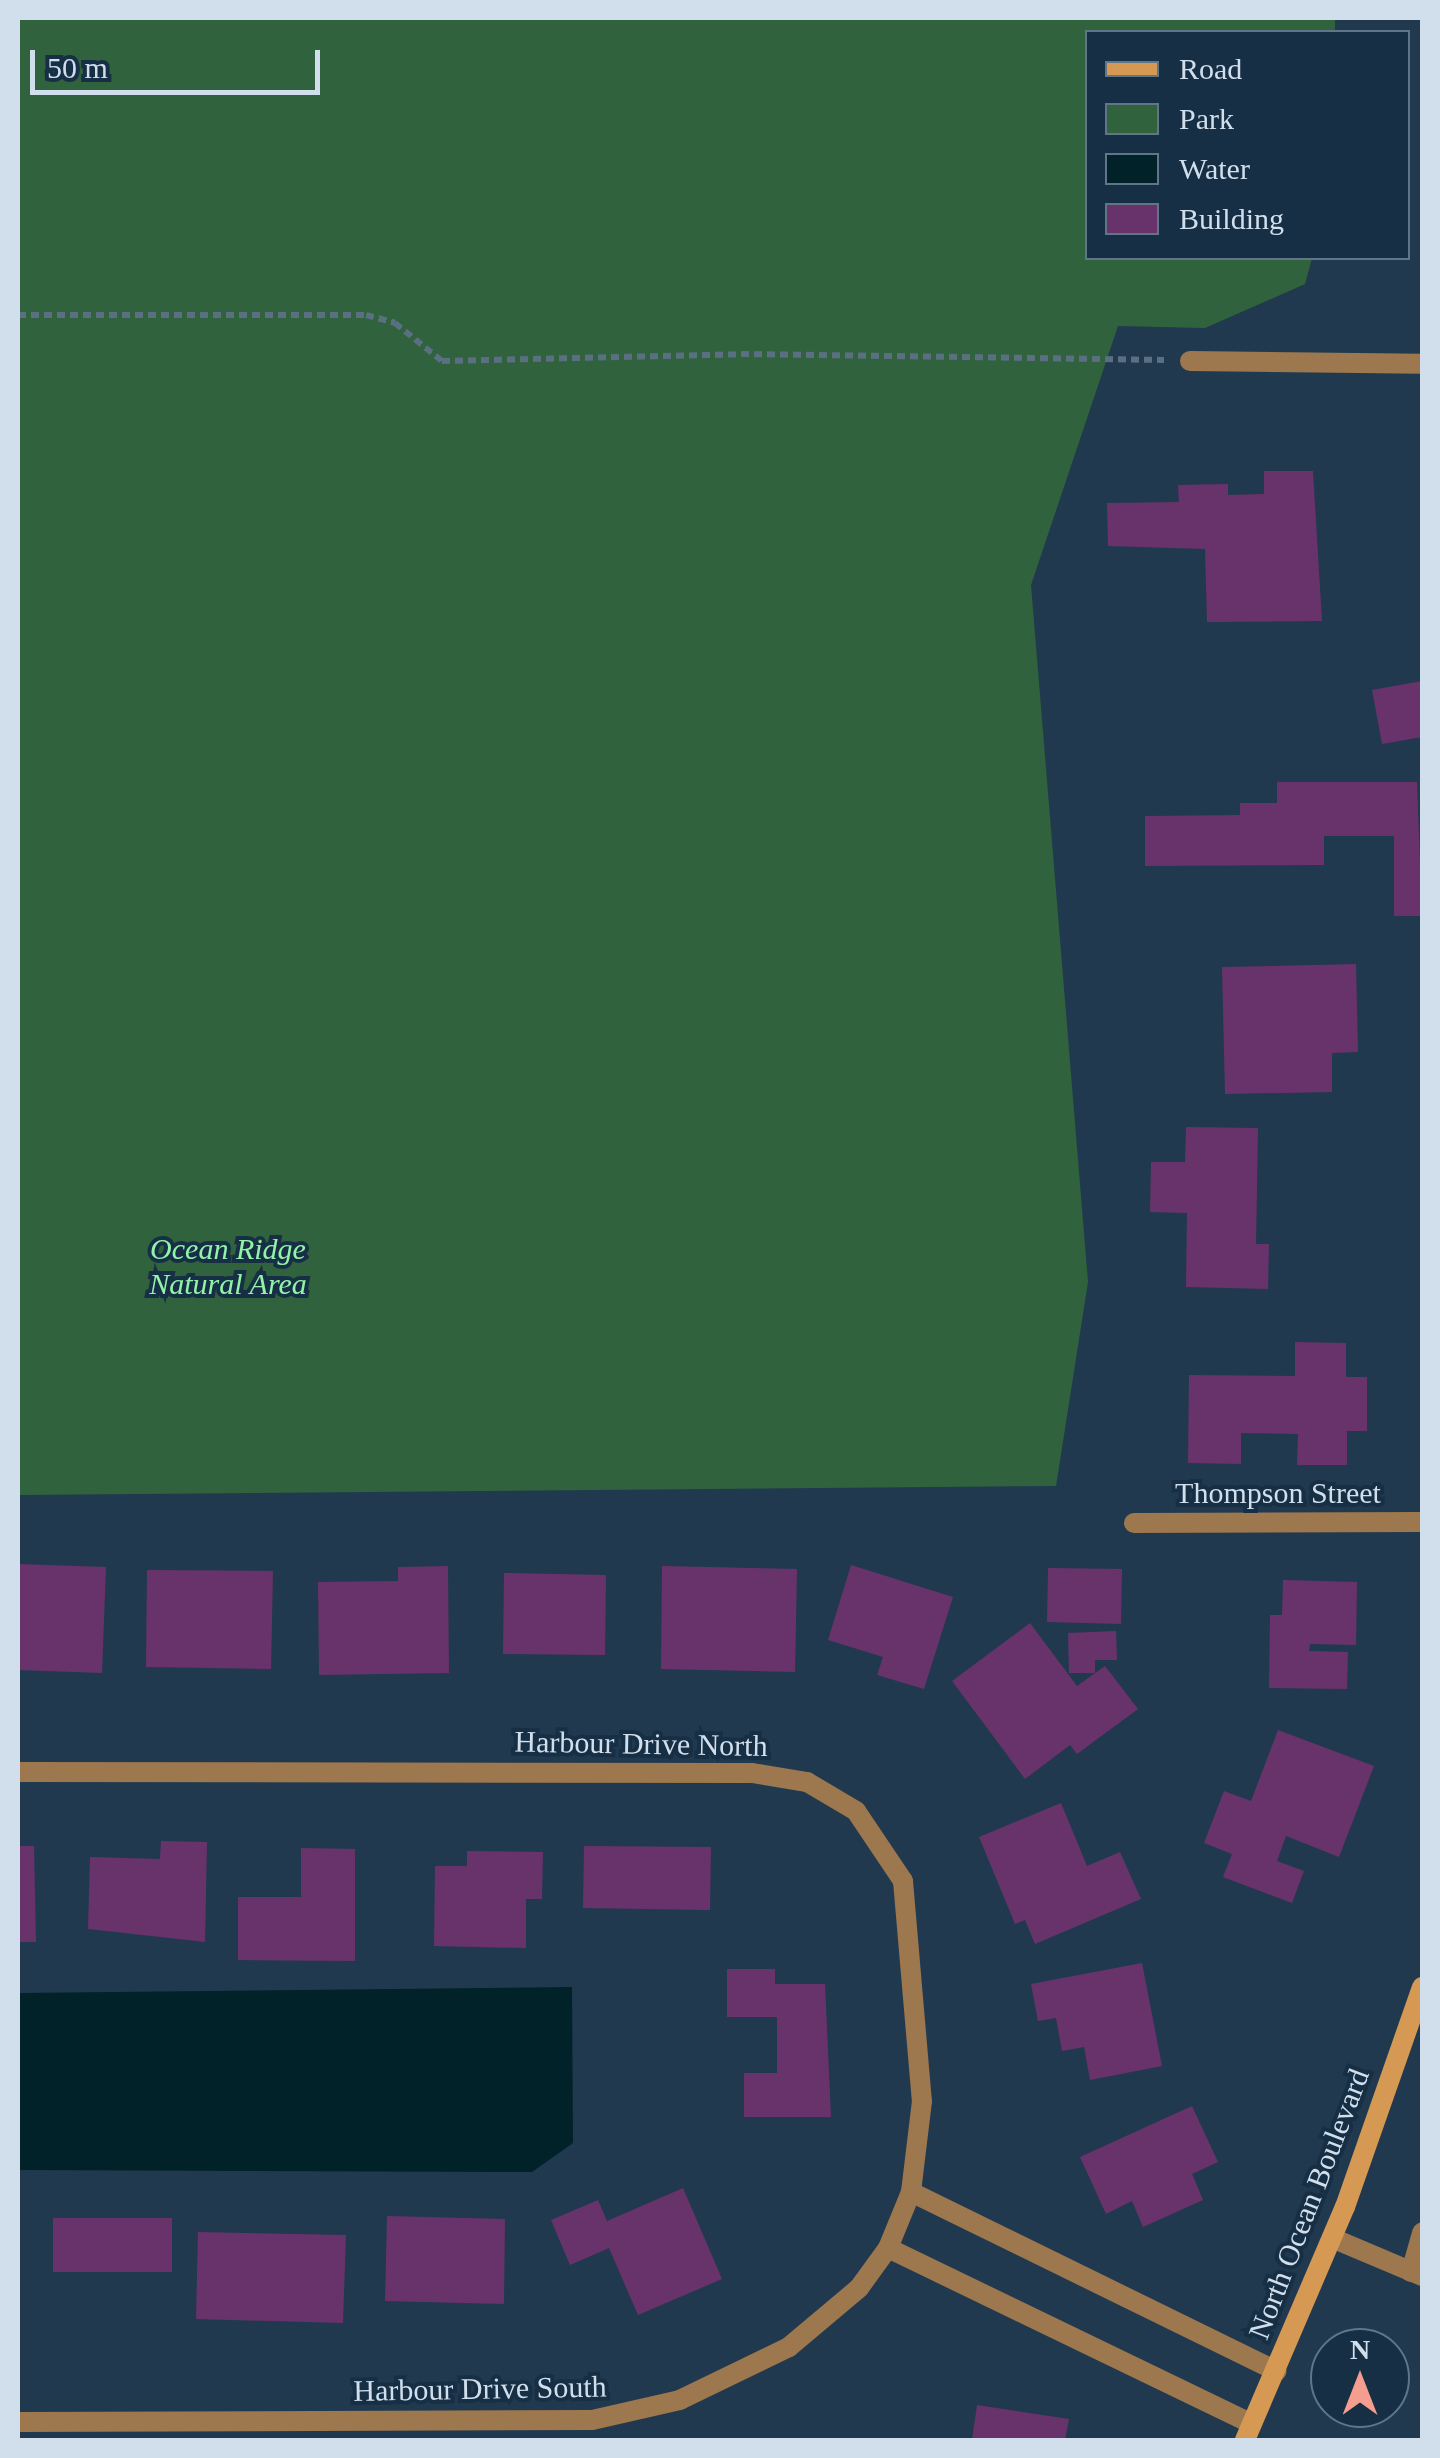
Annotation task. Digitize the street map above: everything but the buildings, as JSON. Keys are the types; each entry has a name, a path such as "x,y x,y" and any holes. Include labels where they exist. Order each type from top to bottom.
{"main road":[{"name":"North Ocean Boulevard","path":"1248,2432 1332,2238 1422,1987"}],"street":[{"path":"1190,361 1422,364"},
{"name":"Thompson Street","path":"1134,1523 1422,1522"},
{"name":"Harbour Drive North","path":"18,1772 752,1773 807,1782 856,1811 903,1881 922,2101 911,2192 888,2248"},
{"path":"911,2192 1277,2372"},
{"path":"1332,2238 1417,2274 1422,2233"},
{"path":"888,2248 1248,2432"},
{"name":"Harbour Drive South","path":"18,2422 621,2416 708,2389 789,2347 838,2310 888,2248"}],"path":[{"path":"18,315 366,315 395,323 442,361 761,354 1190,361"}],"green space":[{"name":"Ocean Ridge Natural Area","path":"18,18 1335,18 1335,30 1085,30 1085,260 1311,260 1305,284 1205,328 1118,326 1031,585 1088,1282 1056,1486 18,1495"}],"water":[{"path":"572,1987 573,2143 532,2172 18,2170 18,1993"}]}
